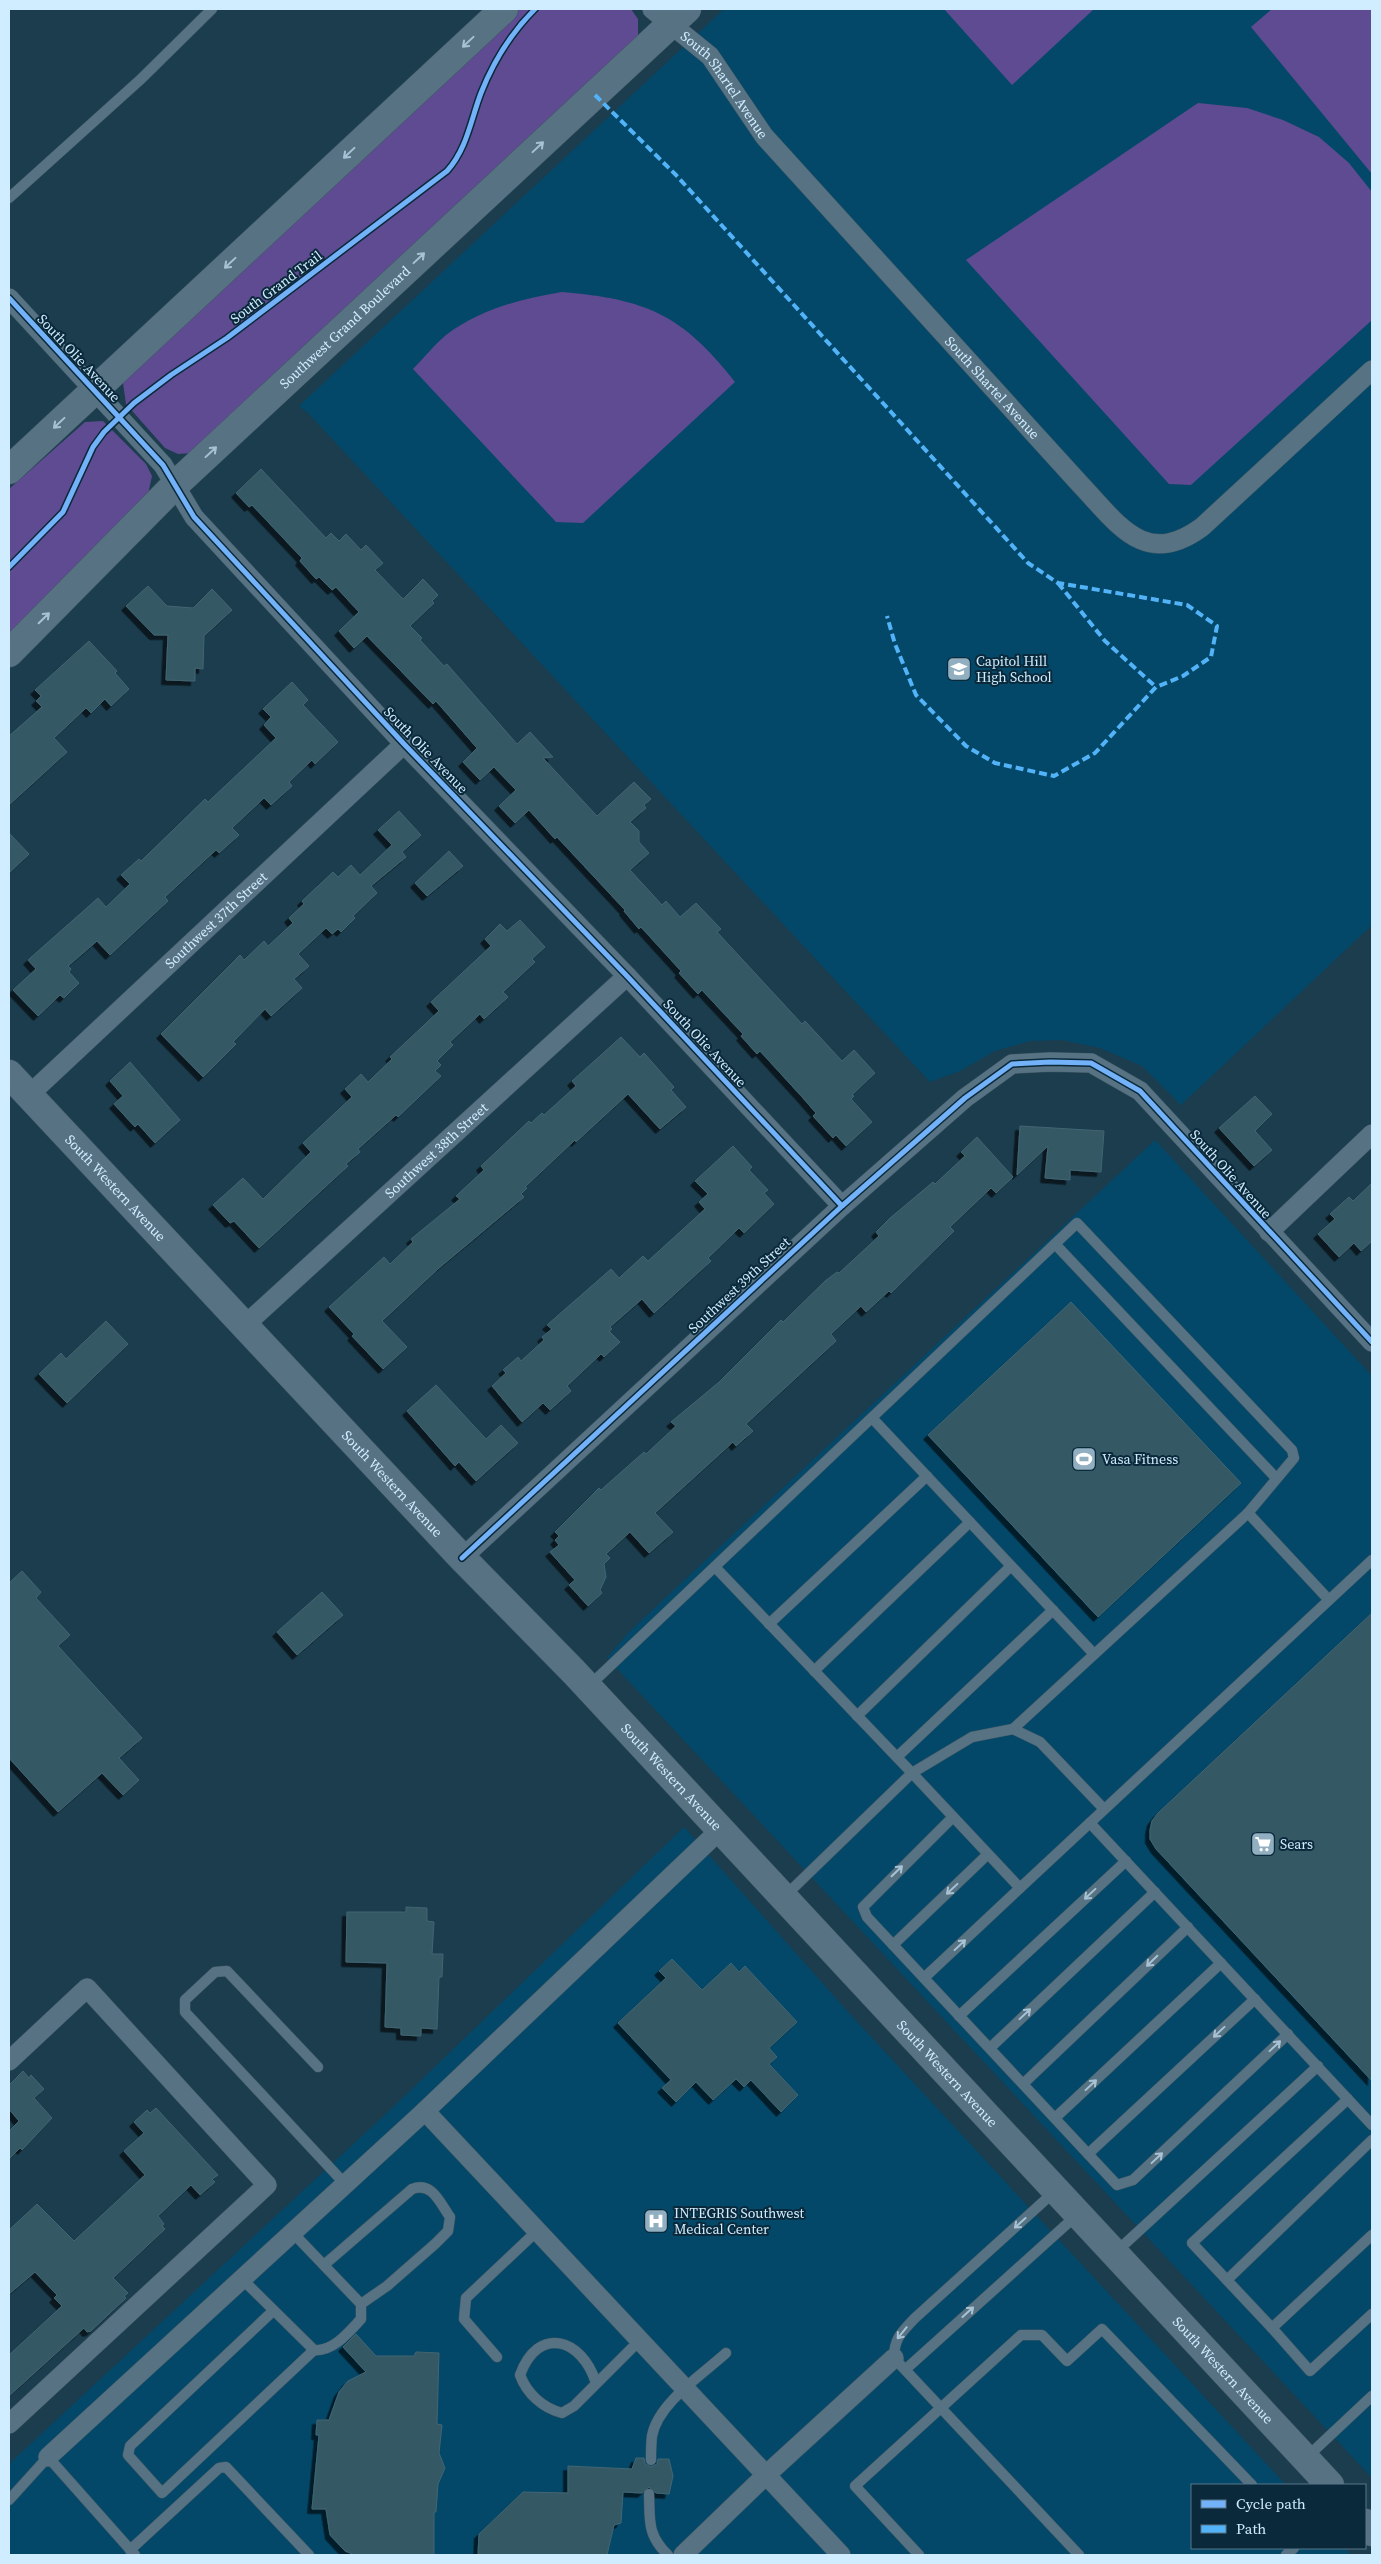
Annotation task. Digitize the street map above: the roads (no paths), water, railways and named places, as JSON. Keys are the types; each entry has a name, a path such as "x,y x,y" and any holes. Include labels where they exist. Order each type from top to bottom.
{"main road":[{"path":"9,470 504,9"},
{"name":"Southwest Grand Boulevard","path":"9,652 175,485 670,14"},
{"name":"South Western Avenue","path":"9,1074 462,1558 588,1687 721,1829 783,1898 1115,2252 1329,2484"}],"street":[{"name":"South Shartel Avenue","path":"670,14 710,56 764,136 1080,484 1124,530 1144,542 1154,545 1178,542 1202,527 1372,370"},
{"name":"South Olie Avenue","path":"9,298 163,465 194,517 404,744 627,976 842,1206"},
{"name":"Southwest 37th Street","path":"28,1095 404,744"},
{"name":"Southwest 38th Street","path":"245,1325 627,976"},
{"name":"South Olie Avenue","path":"1050,1062 1092,1063 1140,1091 1372,1342"},
{"name":"Southwest 39th Street","path":"462,1558 842,1206 965,1098 1012,1064 1050,1062"},
{"path":"1269,1232 1372,1134"},
{"path":"48,2457 425,2111 721,1829"},
{"path":"9,2061 87,1988 267,2184 9,2424"},
{"path":"425,2111 841,2555"},
{"path":"683,2555 766,2475 900,2363"}],"lane":[{"path":"9,198 141,79 212,9"},
{"path":"588,1687 716,1568 1077,1224 1292,1450 1294,1458 1248,1513 1013,1729 972,1737 912,1773 783,1898"},
{"path":"1055,1244 1276,1478"},
{"path":"873,1419 1094,1654"},
{"path":"769,1624 927,1476"},
{"path":"1248,1513 1329,1600"},
{"path":"814,1671 970,1522"},
{"path":"924,1978 1372,1560"},
{"path":"857,1716 1011,1566"},
{"path":"716,1568 1020,1888"},
{"path":"897,1758 1053,1610"},
{"path":"1013,1729 1040,1742 1104,1809"},
{"path":"953,1816 863,1907 867,1916 893,1945 1117,2185 1133,2180 1288,2034"},
{"path":"1090,1823 1372,2125"},
{"path":"893,1945 987,1855"},
{"path":"960,2016 1126,1861"},
{"path":"990,2048 1155,1892"},
{"path":"1023,2084 1188,1927"},
{"path":"1055,2118 1221,1963"},
{"path":"318,2067 227,1971 215,1972 185,2000 185,2012 345,2184"},
{"path":"1088,2154 1255,1999"},
{"path":"1115,2252 1318,2066"},
{"path":"1348,2099 1192,2243 1310,2371 1372,2314"},
{"path":"1227,2280 1372,2140"},
{"path":"324,2266 412,2189 421,2185 429,2187 450,2217 448,2231 387,2286 361,2304"},
{"path":"1056,2190 915,2318 894,2345 900,2363 1079,2555"},
{"path":"900,2363 1078,2213"},
{"path":"497,2357 464,2319 466,2298 537,2231"},
{"path":"242,2279 314,2350 321,2351 344,2337 361,2319 361,2304 292,2233"},
{"path":"1272,2328 1372,2235"},
{"path":"273,2311 130,2446 128,2455 162,2493 314,2350"},
{"path":"919,2555 855,2486 1021,2335 1042,2335 1066,2361 1102,2329 1251,2484"},
{"path":"596,2383 588,2362 577,2352 556,2341 545,2343 534,2353 523,2366 520,2376 524,2385 549,2410 562,2413 574,2406 640,2340"},
{"path":"651,2460 652,2436 659,2418 670,2401 686,2390 726,2353"},
{"path":"1305,2459 1372,2396"},
{"path":"9,2500 48,2457 132,2552 219,2468 226,2467 309,2555"},
{"path":"649,2494 651,2525 655,2542 668,2555"}],"place":[{"name":"Capitol Hill High School","path":"959,669"},
{"name":"Vasa Fitness","path":"1084,1459"},
{"name":"Sears","path":"1263,1844"},
{"name":"INTEGRIS Southwest Medical Center","path":"656,2221"}]}
